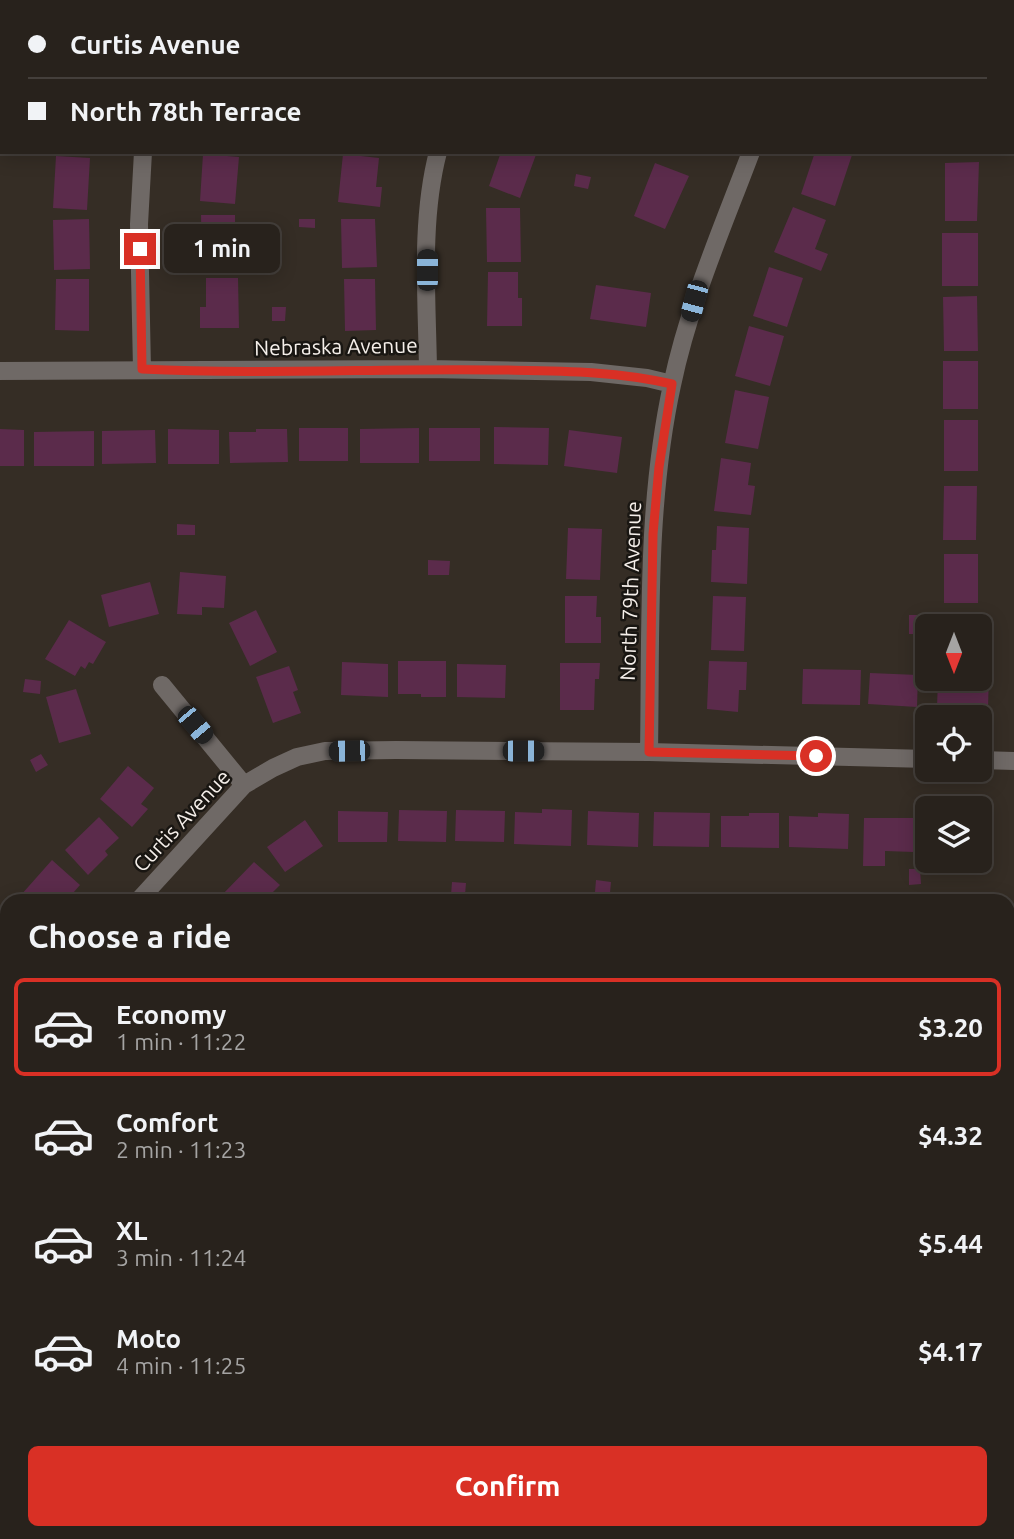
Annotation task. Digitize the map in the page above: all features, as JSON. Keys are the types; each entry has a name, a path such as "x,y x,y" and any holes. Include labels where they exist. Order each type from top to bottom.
{"street":[{"path":"142,369 139,225 144,154"},
{"path":"428,369 427,245 430,193 438,154"},
{"name":"North 79th Avenue","path":"649,752 653,534 659,467 672,384 694,301 750,154"},
{"name":"Nebraska Avenue","path":"0,371 428,369 591,372 647,378 672,384"},
{"path":"162,685 244,786"},
{"name":"Curtis Avenue","path":"144,894 244,786 273,768 298,757 326,751 649,752 915,759"},
{"path":"992,760 1014,761"}],"building":[{"path":"203,154 239,157 235,204 200,201"},
{"path":"343,154 379,158 376,187 382,187 380,207 338,202"},
{"path":"500,154 536,154 520,198 489,186"},
{"path":"814,154 852,154 835,206 801,194"},
{"path":"56,156 90,158 87,210 53,208"},
{"path":"979,162 977,221 945,221 945,163"},
{"path":"655,163 689,176 665,229 634,216"},
{"path":"576,174 591,177 588,189 574,186"},
{"path":"793,207 826,220 815,249 828,254 821,271 774,252"},
{"path":"486,208 520,208 521,262 487,262"},
{"path":"201,215 235,215 235,264 202,265"},
{"path":"89,219 90,269 54,270 53,220"},
{"path":"299,219 315,219 315,228 299,227"},
{"path":"341,219 375,219 377,267 342,268"},
{"path":"942,233 978,233 978,286 942,286"},
{"path":"769,267 803,278 787,327 753,316"},
{"path":"488,272 518,272 522,326 487,326"},
{"path":"206,278 238,278 239,328 200,328 200,307 206,307"},
{"path":"56,279 89,279 89,331 55,330"},
{"path":"344,279 375,279 376,330 345,331"},
{"path":"596,285 651,293 646,327 590,319"},
{"path":"977,296 978,351 944,351 943,297"},
{"path":"272,307 286,307 285,321 272,321"},
{"path":"749,326 784,336 770,386 735,376"},
{"path":"943,361 978,361 978,409 943,409"},
{"path":"735,390 769,397 758,449 725,443"},
{"path":"944,420 978,420 978,471 944,471"},
{"path":"494,427 549,428 548,465 494,464"},
{"path":"299,428 348,428 348,461 299,461"},
{"path":"419,428 419,463 360,463 360,429"},
{"path":"429,428 480,428 480,461 429,461"},
{"path":"0,429 24,430 24,466 0,466"},
{"path":"168,429 219,430 219,464 168,464"},
{"path":"256,429 287,429 288,462 230,463 229,432 256,432"},
{"path":"155,430 156,463 102,464 102,431"},
{"path":"569,430 622,437 617,473 564,466"},
{"path":"94,431 94,466 34,466 34,432"},
{"path":"721,458 751,463 748,485 755,486 751,515 714,511"},
{"path":"944,486 977,486 976,540 943,540"},
{"path":"177,524 195,525 195,535 177,535"},
{"path":"717,526 749,528 747,584 711,582 712,550 716,550"},
{"path":"568,528 602,529 600,580 566,579"},
{"path":"944,554 978,554 978,603 944,603"},
{"path":"428,560 450,561 449,575 428,575"},
{"path":"180,572 226,576 224,608 202,607 202,615 177,614"},
{"path":"150,582 159,614 109,627 101,595"},
{"path":"565,596 597,596 596,617 601,617 601,643 565,643"},
{"path":"713,596 746,597 744,651 711,650"},
{"path":"256,610 277,652 250,666 229,623"},
{"path":"909,615 915,615 915,634 909,634"},
{"path":"69,620 106,642 93,664 89,662 85,669 81,666 75,676 45,659"},
{"path":"398,661 446,661 446,697 398,694"},
{"path":"709,661 747,662 746,690 739,690 738,712 707,709"},
{"path":"342,662 388,664 388,697 341,695"},
{"path":"560,663 600,663 599,679 595,679 594,710 560,710"},
{"path":"457,664 506,665 505,698 457,697"},
{"path":"289,666 298,690 293,692 301,713 273,723 256,677"},
{"path":"803,669 861,670 860,705 802,704"},
{"path":"870,673 915,675 915,691 918,691 915,707 868,704"},
{"path":"25,679 41,681 40,694 23,692"},
{"path":"76,689 91,734 59,743 46,697"},
{"path":"938,691 988,691 988,705 937,705"},
{"path":"41,754 48,765 36,772 30,760"},
{"path":"128,766 154,788 141,804 148,809 132,827 100,799"},
{"path":"542,809 572,810 571,846 514,844 515,812 542,813"},
{"path":"399,810 447,811 446,842 398,841"},
{"path":"456,810 505,811 504,842 455,841"},
{"path":"338,811 388,812 387,842 338,842"},
{"path":"588,811 639,813 638,847 587,845"},
{"path":"654,812 710,813 709,847 653,846"},
{"path":"749,813 779,813 779,848 721,847 721,816 749,816"},
{"path":"818,813 849,814 848,849 789,847 789,816 818,817"},
{"path":"99,817 119,838 105,851 108,855 88,875 65,850"},
{"path":"864,818 915,818 914,852 885,851 885,866 863,866"},
{"path":"305,820 323,846 285,872 267,847"},
{"path":"52,860 80,885 72,894 22,894"},
{"path":"254,862 280,885 271,894 223,894"},
{"path":"909,869 915,869 915,873 920,873 921,884 909,885"},
{"path":"596,880 611,882 610,893 595,892"},
{"path":"452,882 466,883 465,894 451,894"}],"route":[{"path":"140,249 142,369 184,372 428,369 591,372 647,378 672,384 659,467 653,534 649,752 816,756"}]}
